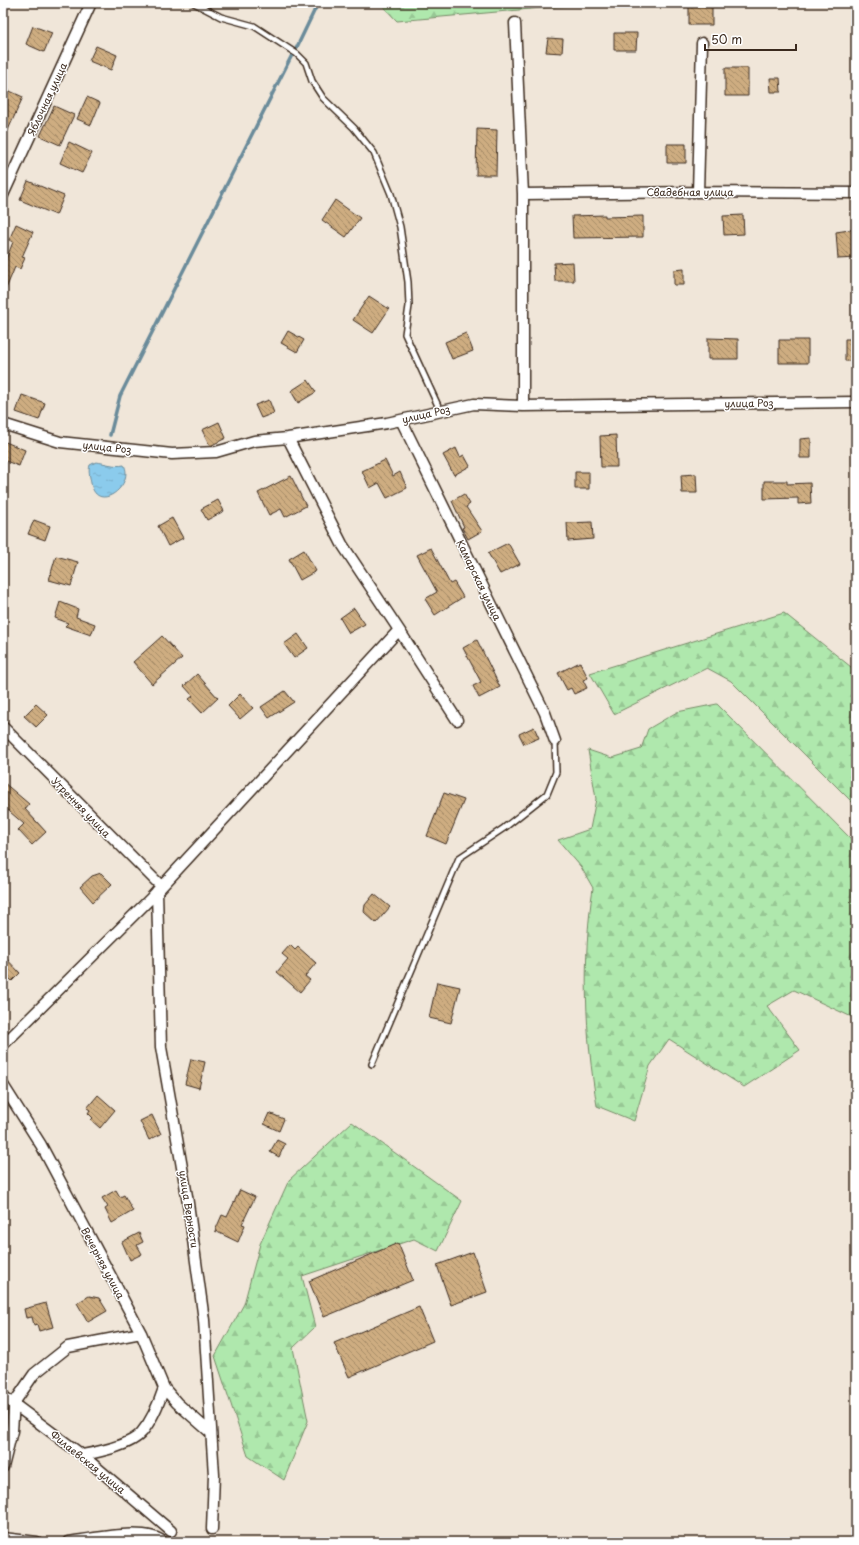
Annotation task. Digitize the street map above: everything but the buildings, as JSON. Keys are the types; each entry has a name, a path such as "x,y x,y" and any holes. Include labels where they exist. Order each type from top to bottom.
{"street":[{"name":"Яблочная улица","path":"3,195 90,3"},
{"path":"515,23 523,194 523,406"},
{"path":"698,192 702,43"},
{"name":"Свадебная улица","path":"523,194 698,192 856,193"},
{"name":"улица Роз","path":"3,424 60,442 172,454 216,452 254,441 288,438 401,420 440,410 474,404 523,406 856,402"},
{"name":"Камарская улица","path":"401,420 545,713 555,740"},
{"path":"288,438 342,544 457,720"},
{"path":"3,1045 159,888 399,630"},
{"name":"Утренняя улица","path":"3,727 159,888"},
{"name":"улица Верности","path":"159,888 161,1047 197,1262 204,1320 214,1475 212,1529"},
{"name":"Вечерняя улица","path":"3,1085 41,1145 140,1333 164,1388 211,1433"},
{"path":"3,1467 12,1431 14,1404 34,1374 68,1347 140,1333"},
{"path":"82,1455 123,1444 142,1433 164,1388"},
{"name":"Филаевская улица","path":"3,1396 82,1455 171,1530"},
{"path":"69,1542 124,1535 157,1536 163,1542"},
{"path":"3,1538 37,1542"}],"lane":[{"path":"194,3 221,17 254,26 297,54 306,63 312,82 323,98 354,128 374,153 391,194 400,227 408,282 409,306 405,334 440,410"},
{"path":"372,1064 459,858 504,828 547,794 556,772 555,740"}],"green space":[{"path":"380,3 597,3 397,21"},
{"path":"784,613 856,671 856,806 731,681 707,668 614,714 590,673"},
{"path":"717,704 856,844 856,1019 794,990 767,1006 800,1050 744,1087 669,1039 650,1066 634,1121 597,1106 590,1052 586,997 587,942 593,888 581,867 558,840 590,829 596,799 588,750 612,758 641,749 648,729 677,712"},
{"path":"352,1122 462,1201 438,1251 414,1239 302,1276 315,1327 293,1348 308,1421 284,1480 248,1456 215,1356 244,1304 260,1244 289,1180"}],"water":[{"path":"96,462 124,465 126,473 124,481 114,494 107,497 100,496 95,492 91,483 89,472 90,465"}],"waterway":[{"path":"296,49 318,3"},
{"path":"110,435 120,396 292,55"}]}
